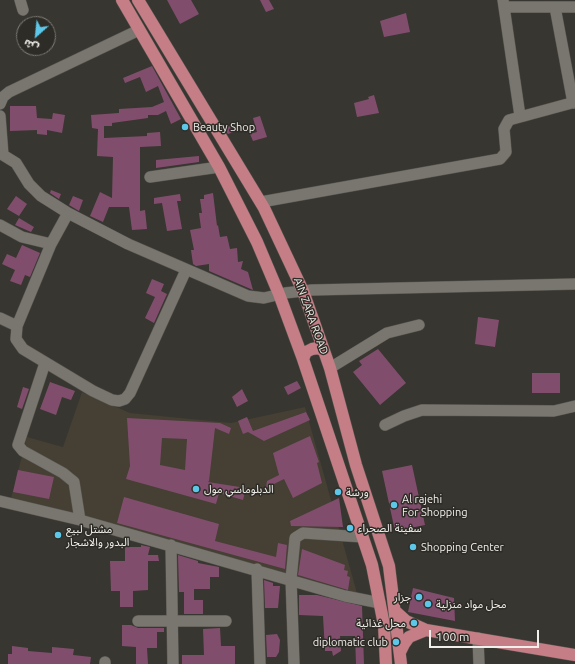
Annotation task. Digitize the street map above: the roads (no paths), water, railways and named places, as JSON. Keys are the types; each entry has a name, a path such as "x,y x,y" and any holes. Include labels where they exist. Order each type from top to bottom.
{"main road":[{"name":"AIN ZARA ROAD","path":"122,0 220,167 257,242 279,294 303,359 372,565 384,625 386,664"},
{"name":"AIN ZARA ROAD","path":"138,0 261,202 280,239 303,291 330,368 356,465 388,566 396,611 401,658"},
{"path":"303,359 306,352 312,348 318,348 324,351"},
{"path":"396,611 406,621 426,630 575,655"},
{"path":"401,658 404,644 409,637 426,630"}],"street":[{"path":"520,116 503,4 575,7"},
{"path":"261,202 500,159 506,152 505,124 511,118 574,103 555,7"},
{"path":"0,104 3,97 9,92 139,30"},
{"path":"0,116 3,155 16,163 29,184 38,193 68,213 128,244 248,296 264,298 279,294 303,291 575,284"},
{"path":"150,177 220,167"},
{"path":"68,213 50,244 17,326 16,334 19,345 45,363 112,400 119,401 125,399 130,393 186,270"},
{"path":"0,225 22,237 50,244"},
{"path":"0,318 17,326"},
{"path":"330,368 387,333 419,325"},
{"path":"45,363 18,445 23,451 70,477 76,488 80,520"},
{"path":"385,425 404,416 422,410 554,411 575,406"},
{"path":"0,501 80,520 291,579 346,596 380,603"},
{"path":"294,664 291,579 293,542 295,538 300,534 363,537"},
{"path":"171,545 173,664"},
{"path":"257,570 260,664"},
{"path":"138,622 226,621"},
{"path":"478,638 479,664"}],"place":[{"name":"Beauty Shop","path":"185,127"},
{"name":"الدبلوماسي مول","path":"196,489"},
{"name":"ورشة","path":"338,492"},
{"name":"Al rajehi For Shopping","path":"394,505"},
{"name":"سفينة الصحراء","path":"350,528"},
{"name":"مشتل لبيع البدور والاشجار","path":"58,535"},
{"name":"Shopping Center","path":"413,547"},
{"name":"جزار","path":"419,597"},
{"name":"محل مواد منزلية","path":"428,604"},
{"name":"محل غذائية","path":"414,623"},
{"name":"diplomatic club","path":"396,642"}]}
